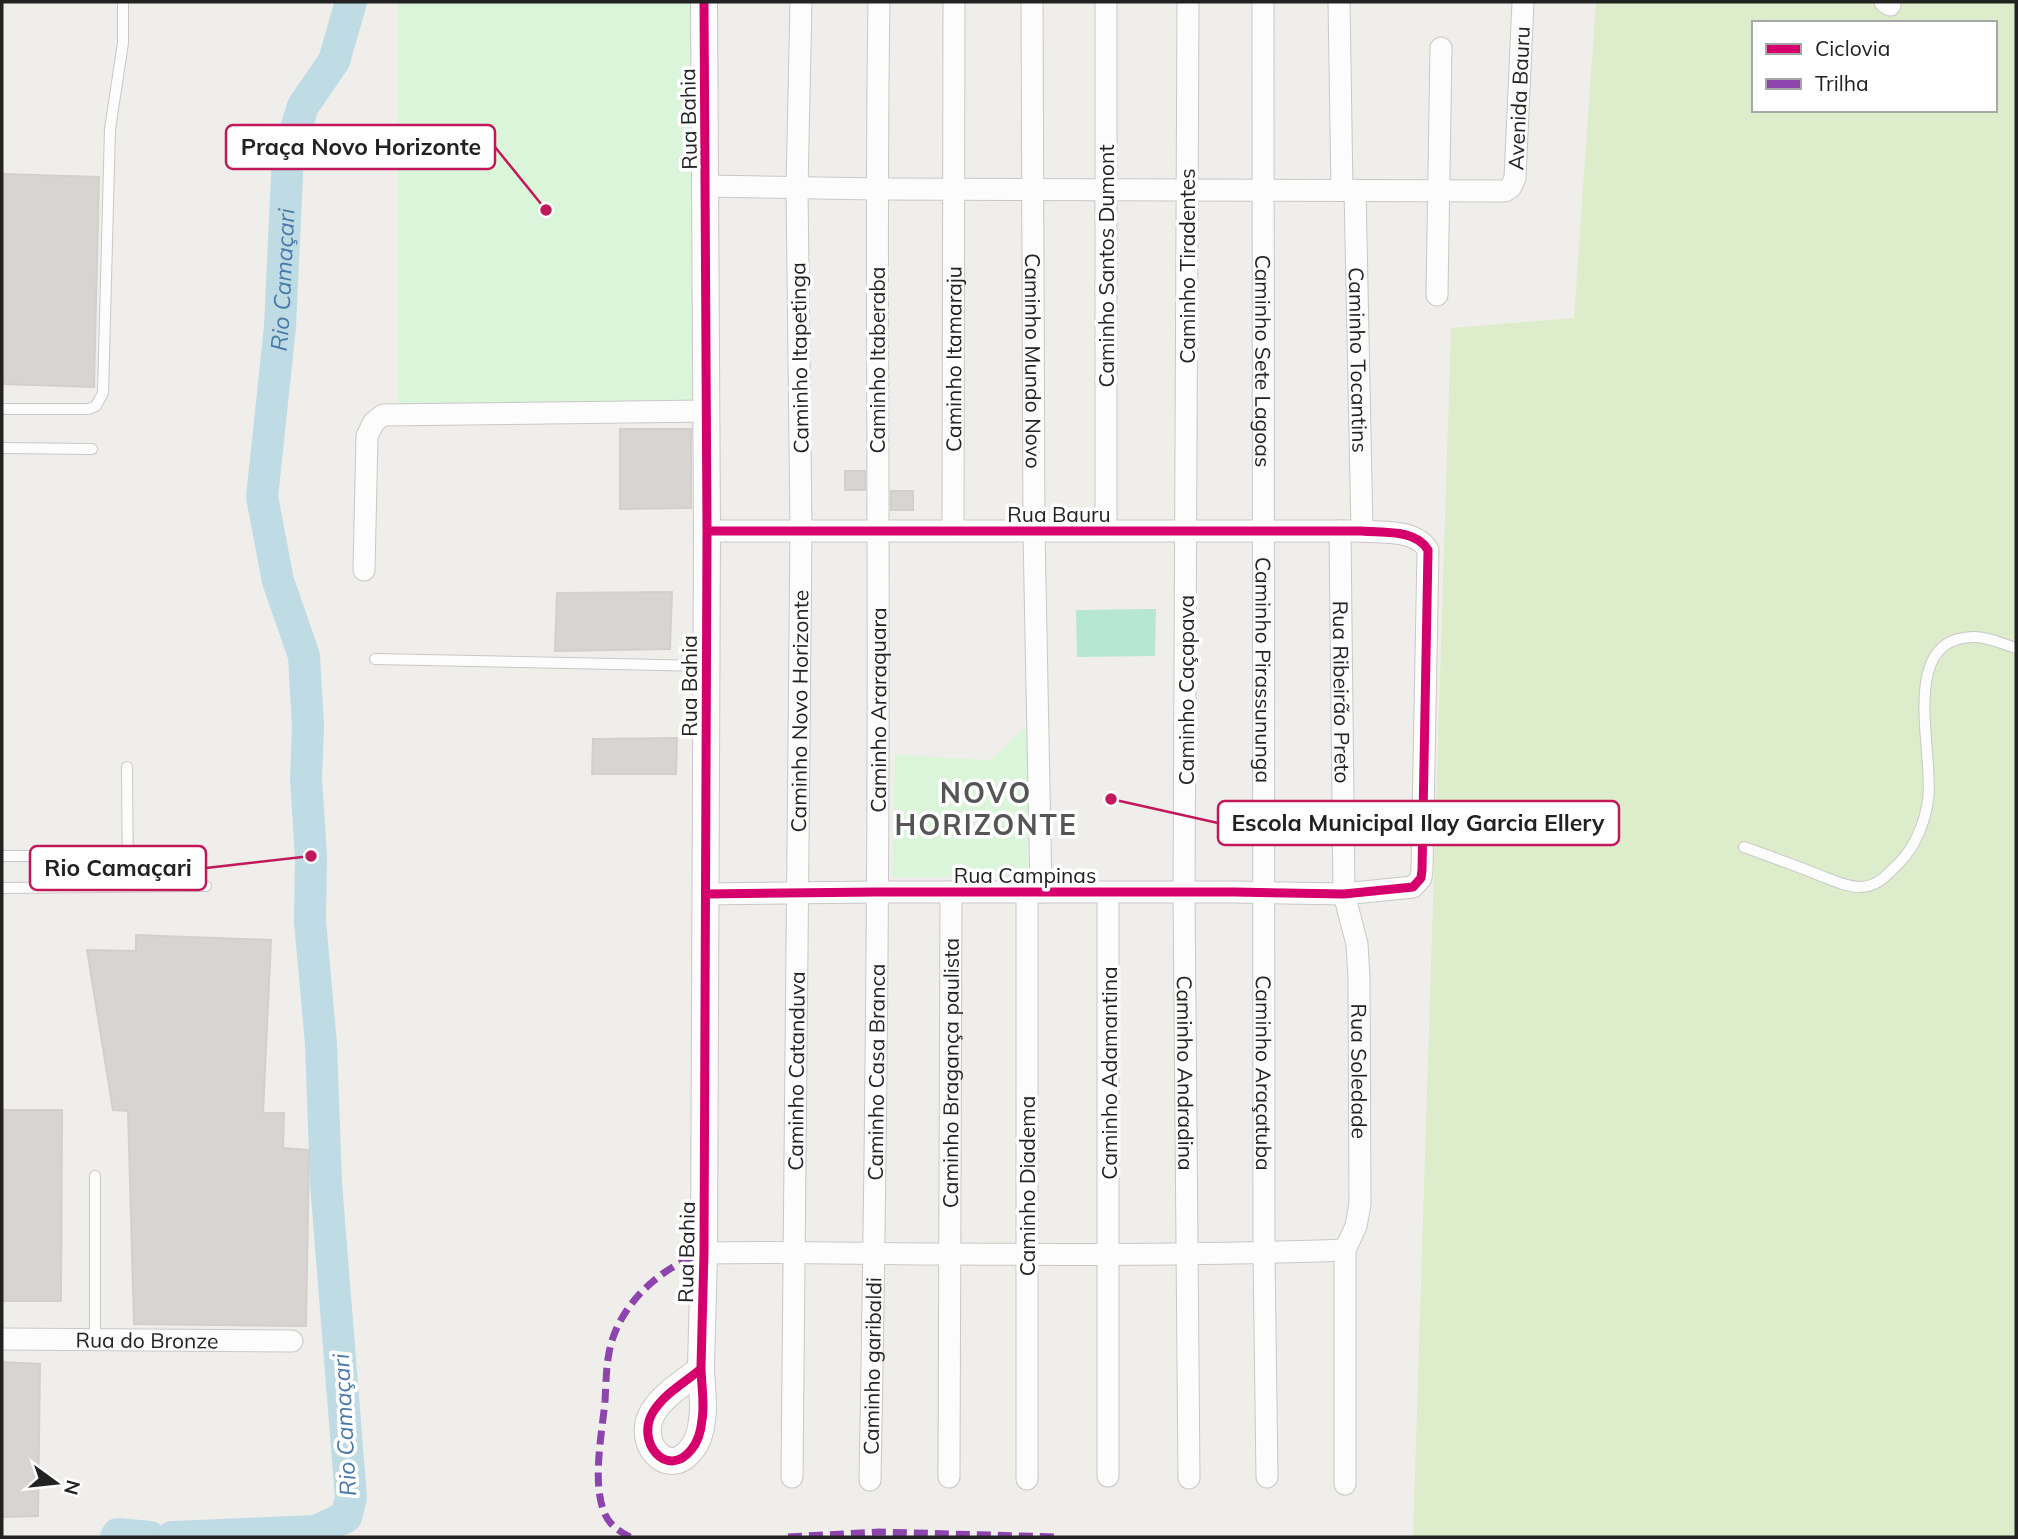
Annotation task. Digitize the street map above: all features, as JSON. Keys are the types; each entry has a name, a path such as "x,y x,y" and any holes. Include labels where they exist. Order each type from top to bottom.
{"street":[{"name":"Rua Bahia","path":"701,1369 707,666 704,2"},
{"name":"Caminho Itapetinga","path":"801,2 797,188 801,529"},
{"name":"Caminho Itaberaba","path":"878,530 876,189 879,2"},
{"name":"Caminho Itamaraju","path":"953,531 954,2"},
{"name":"Caminho Mundo Novo","path":"1032,2 1034,892"},
{"name":"Caminho Santos Dumont","path":"1106,2 1106,531"},
{"name":"Caminho Tiradentes","path":"1187,530 1188,2"},
{"name":"Caminho Sete Lagoas","path":"1262,532 1263,2"},
{"name":"Caminho Tocantins","path":"1339,2 1362,531"},
{"name":"Avenida Bauru","path":"1437,190 1505,191 1511,187 1515,178 1523,2"},
{"path":"1437,295 1441,48"},
{"path":"706,186 1188,191 1437,190"},
{"path":"364,570 367,436 374,422 383,415 707,411"},
{"name":"Caminho Novo Horizonte","path":"797,892 801,529"},
{"name":"Caminho Araraquara","path":"876,892 878,530"},
{"name":"Rua Bauru","path":"707,531 1187,530 1362,531 1411,535"},
{"name":"Caminho Caçapava","path":"1184,893 1187,530"},
{"name":"Rua Ribeirão Preto","path":"1340,531 1344,894"},
{"name":"Caminho Pirassununga","path":"1262,532 1264,893"},
{"name":"Rua Campinas","path":"706,894 1344,894 1413,887 1421,878 1422,870 1428,550 1424,543 1411,535"},
{"name":"Caminho Catanduva","path":"792,1477 797,892"},
{"name":"Caminho Casa Branca","path":"874,1252 876,892"},
{"name":"Caminho Bragança paulista","path":"949,1477 951,892"},
{"name":"Caminho Diadema","path":"1027,1479 1027,1254 1034,892"},
{"name":"Caminho Adamantina","path":"1108,893 1108,1476"},
{"name":"Caminho Andradina","path":"1184,893 1189,1478"},
{"name":"Caminho Araçatuba","path":"1264,893 1264,1253 1268,1477"},
{"name":"Rua Soledade","path":"1344,894 1357,944 1360,1204 1356,1226 1345,1250"},
{"path":"704,1253 794,1251 1109,1254 1345,1250 1345,1484"},
{"name":"Caminho garibaldi","path":"870,1480 874,1252"},
{"name":"Rua do Bronze","path":"2,1339 292,1341"}],"lane":[{"path":"2,410 89,409 96,406 103,393 110,129 123,43 123,2"},
{"path":"2,448 92,449"},
{"path":"1744,847 1850,886 1873,885 1884,878 1906,855 1918,834 1928,802 1929,760 1924,697 1928,671 1935,654 1946,643 1960,638 1977,637 2016,648"},
{"path":"375,659 707,666"},
{"path":"127,767 128,887"},
{"path":"2,856 86,856 95,861 98,868 98,887"},
{"path":"2,888 206,886"},
{"path":"95,1176 95,1340"}],"green space":[{"path":"398,2 692,2 694,418 398,425"},
{"path":"1596,2 2016,2 2016,1537 1413,1537 1451,328 1574,318"},
{"path":"1156,609 1155,656 1077,657 1076,610"},
{"path":"1029,723 1027,877 892,877 895,755 991,760"}],"building":[{"path":"2,174 99,177 94,387 2,384"},
{"path":"620,429 691,429 691,508 620,509"},
{"path":"845,471 865,471 865,490 845,490"},
{"path":"891,491 913,491 913,510 891,510"},
{"path":"672,592 670,649 555,651 557,593"},
{"path":"677,738 676,774 592,774 593,739"},
{"path":"136,935 271,940 263,1113 284,1113 283,1148 309,1150 306,1326 134,1324 128,1111 113,1110 87,950 136,951"},
{"path":"2,1110 62,1110 61,1301 2,1301"},
{"path":"2,1362 40,1364 38,1516 2,1517"}],"waterway":[{"name":"Rio Camaçari","path":"172,1537 316,1531 346,1517 351,1498 326,1183 321,1044 310,921 311,856 306,779 308,726 304,656 278,581 262,497 280,327 288,154 303,106 334,61 351,2"},
{"name":"Rio Camaçari","path":"116,1537 118,1534 150,1537"}],"marked path":[{"path":"630,1537 609,1521 600,1500 599,1457 611,1344 622,1318 647,1287 668,1270 704,1253"},
{"path":"788,1537 879,1532 1058,1537"}],"cycle path":[{"path":"701,1369 669,1394 653,1412 648,1423 651,1445 656,1454 664,1459 672,1461 682,1458 691,1450 700,1432 703,1407 701,1366 704,1253 707,531 704,2"},
{"path":"706,894 1344,894 1413,887 1421,878 1422,870 1428,550 1423,543 1408,535 1362,531 707,531"}],"place":[{"name":"Praça Novo Horizonte","path":"546,210"},
{"name":"Escola Municipal Ilay Garcia Ellery","path":"1111,799"},
{"name":"Rio Camaçari","path":"311,856"}],"district":[{"name":"NOVO HORIZONTE","path":"986,808"}]}
